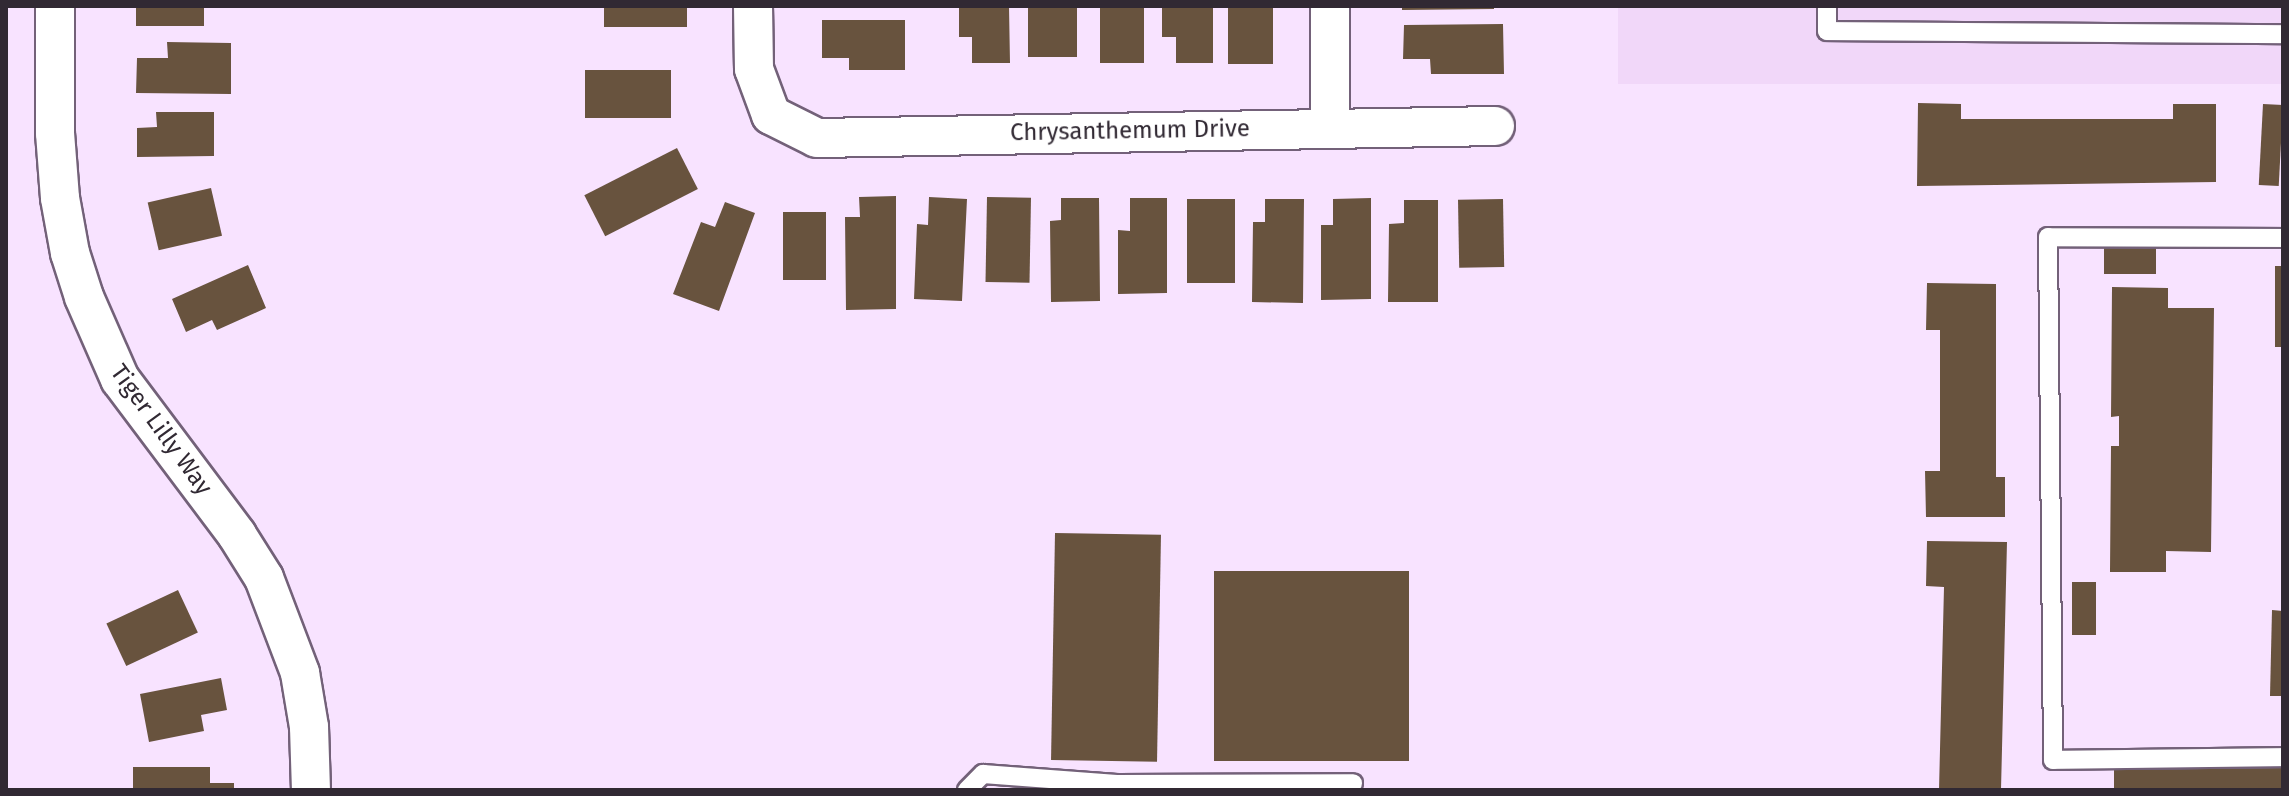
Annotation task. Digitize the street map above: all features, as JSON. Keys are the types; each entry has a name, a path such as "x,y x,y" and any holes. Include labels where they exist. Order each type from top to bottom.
{"street":[{"name":"Tiger Lilly Way","path":"55,6 55,133 60,198 70,253 84,297 120,379 237,535 264,578 300,673 309,727 311,790"},
{"name":"Chrysanthemum Drive","path":"753,6 754,69 771,115 817,138 1495,126"},
{"path":"1330,6 1330,127"}],"lane":[{"path":"1827,6 1827,31 2283,34"},
{"path":"2283,238 2048,237 2053,760 2283,757"},
{"path":"967,790 983,774 1117,784 1353,783"}],"shaded area":[{"path":"1618,6 2283,6 2283,84 1618,84"}],"building":[{"path":"136,6 204,6 204,26 136,26"},
{"path":"604,6 687,6 687,27 604,27"},
{"path":"959,6 1009,6 1010,63 972,63 972,37 959,37"},
{"path":"1028,6 1077,6 1077,57 1028,57"},
{"path":"1100,6 1144,6 1144,63 1100,63"},
{"path":"1162,6 1213,6 1213,63 1176,63 1176,37 1162,37"},
{"path":"1228,6 1273,6 1273,64 1228,64"},
{"path":"1402,6 1494,6 1494,9 1402,10"},
{"path":"822,20 905,20 905,70 849,70 849,58 822,58"},
{"path":"1503,24 1504,74 1431,74 1430,59 1403,59 1404,25"},
{"path":"167,42 231,43 231,94 136,93 137,58 168,58"},
{"path":"585,70 671,70 671,118 585,118"},
{"path":"1918,103 1961,104 1961,119 2173,119 2173,104 2216,104 2216,182 1917,186"},
{"path":"2263,104 2283,105 2279,186 2259,185"},
{"path":"156,112 214,112 214,156 137,157 137,128 157,127"},
{"path":"677,148 698,189 605,236 584,195"},
{"path":"211,188 222,236 159,250 148,203"},
{"path":"896,196 896,309 846,310 845,217 860,217 859,197"},
{"path":"929,197 967,199 962,301 914,299 917,224 928,225"},
{"path":"987,197 1031,198 1030,283 986,282"},
{"path":"1061,198 1099,198 1100,301 1051,302 1050,221 1061,220"},
{"path":"1130,198 1167,198 1167,293 1118,294 1118,230 1130,231"},
{"path":"1371,198 1371,299 1321,300 1321,225 1333,225 1333,199"},
{"path":"1187,199 1235,199 1235,283 1187,283"},
{"path":"1265,199 1304,199 1303,303 1252,302 1253,222 1265,222"},
{"path":"1503,199 1504,267 1459,268 1458,200"},
{"path":"1404,200 1438,200 1438,302 1388,302 1389,224 1404,223"},
{"path":"725,202 755,213 719,311 673,294 701,222 715,227"},
{"path":"783,212 826,212 826,280 783,280"},
{"path":"2104,247 2156,247 2156,274 2104,274"},
{"path":"248,265 266,308 217,330 212,320 186,332 172,299"},
{"path":"2275,266 2283,266 2283,347 2275,347"},
{"path":"1927,283 1996,284 1996,477 2005,477 2005,517 1926,517 1925,471 1940,471 1940,330 1926,330"},
{"path":"2112,287 2168,288 2168,308 2214,308 2211,552 2166,551 2166,572 2110,572 2111,446 2119,446 2119,416 2111,417"},
{"path":"1055,533 1161,535 1157,762 1051,760"},
{"path":"1927,541 2007,542 2001,790 1939,790 1944,587 1926,586"},
{"path":"1214,571 1409,571 1409,761 1214,761"},
{"path":"2072,582 2096,582 2096,635 2072,635"},
{"path":"178,590 198,633 126,666 106,623"},
{"path":"2272,610 2283,611 2283,696 2270,696"},
{"path":"221,678 227,710 201,715 204,731 149,742 140,694"},
{"path":"2175,765 2283,766 2283,790 2114,790 2114,769 2175,769"},
{"path":"133,767 210,767 210,783 234,783 234,790 133,790"}]}
